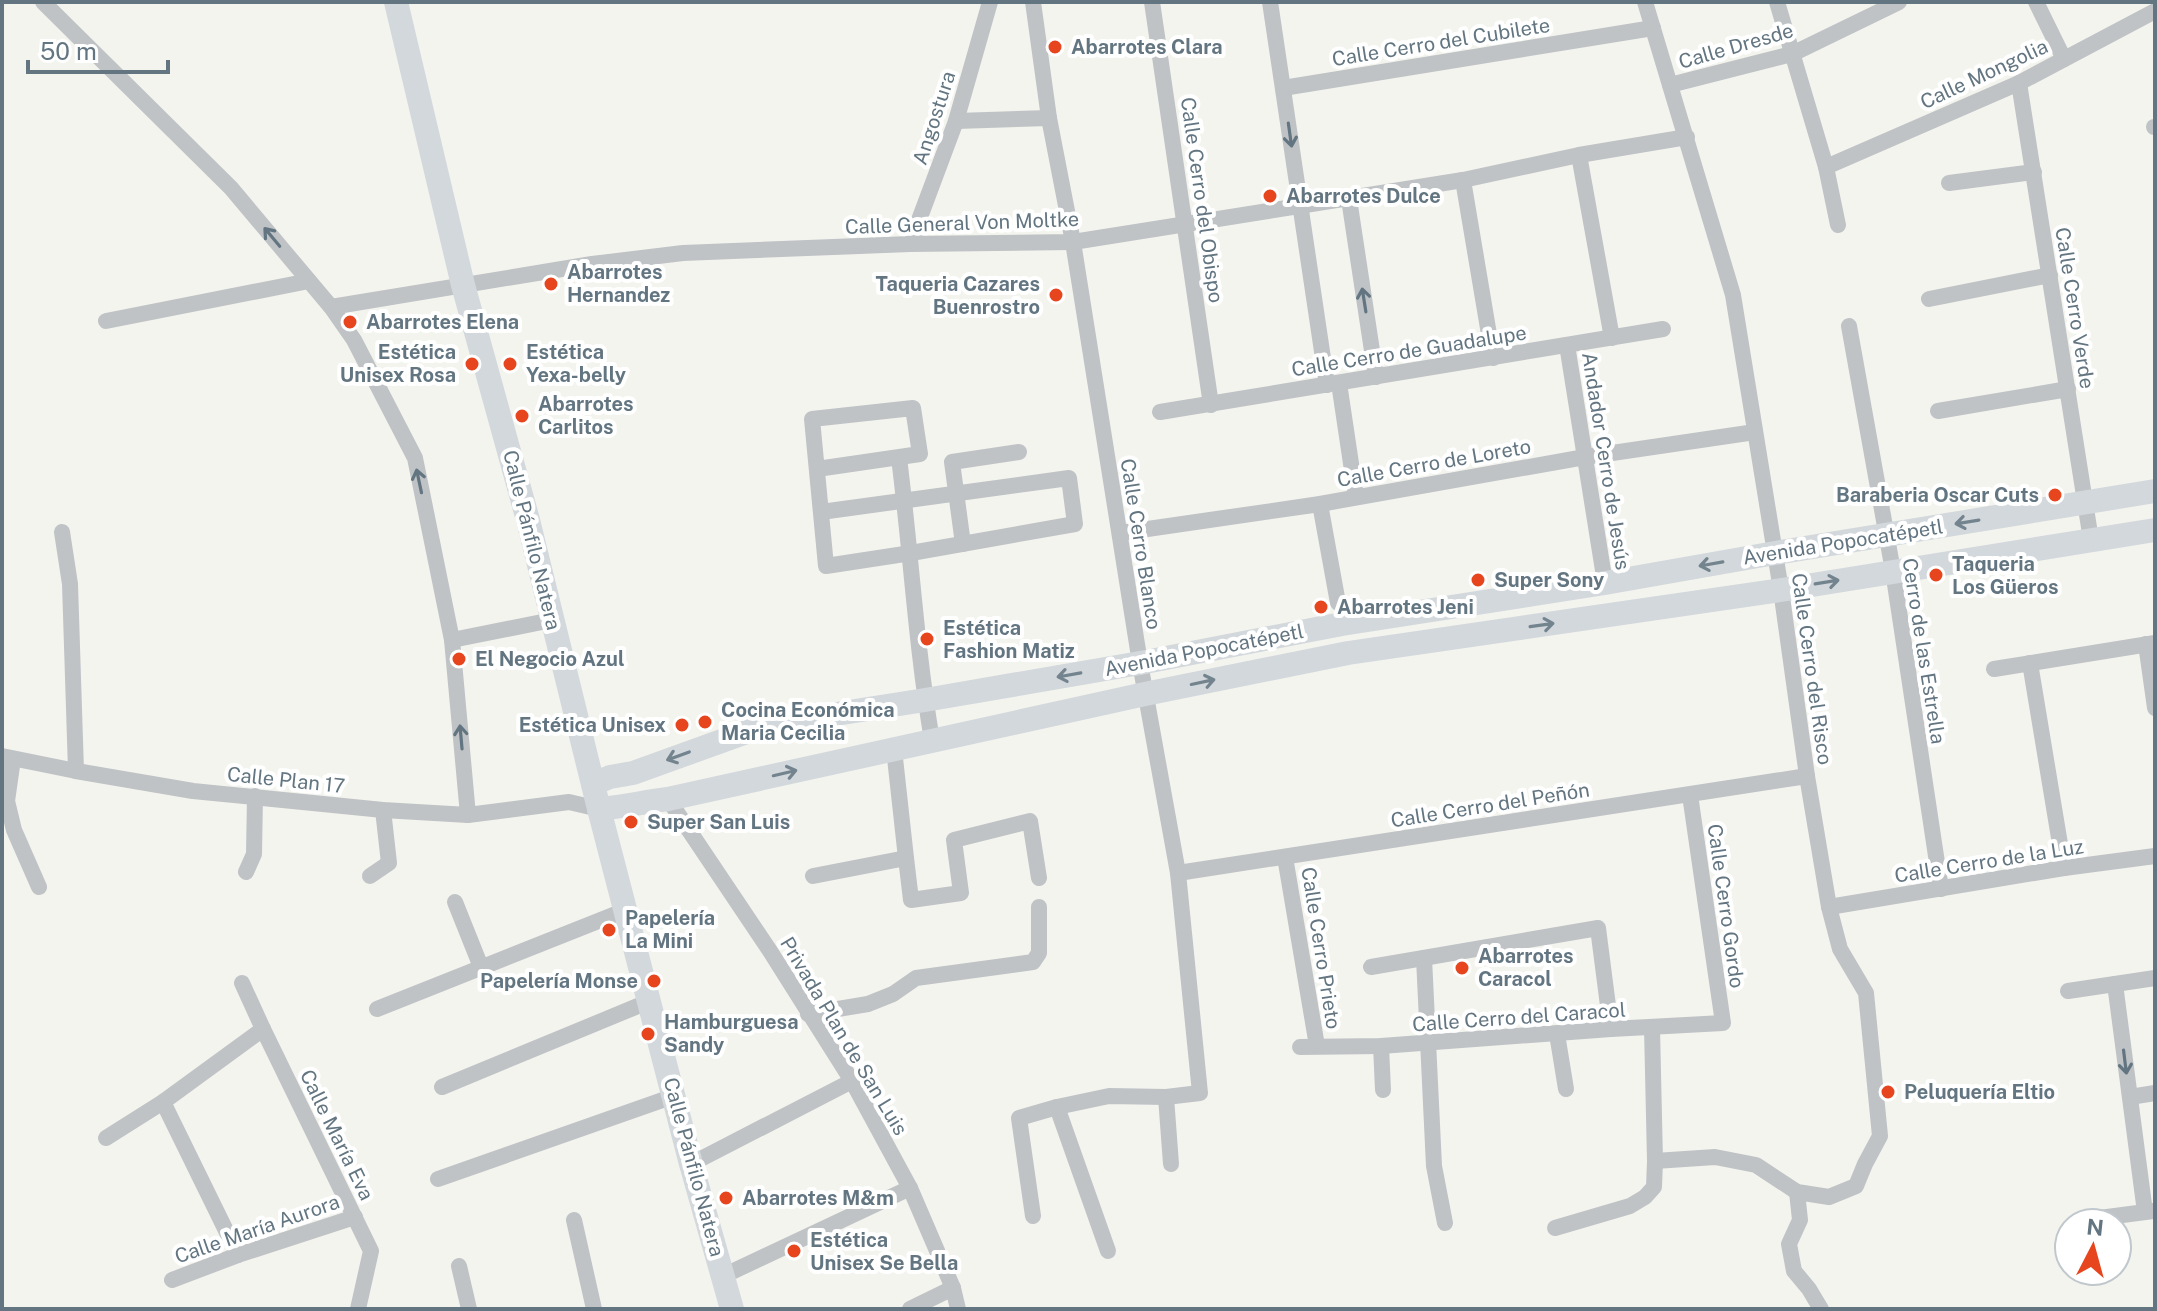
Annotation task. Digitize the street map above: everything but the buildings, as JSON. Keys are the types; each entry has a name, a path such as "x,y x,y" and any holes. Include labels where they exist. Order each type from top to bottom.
{"street":[{"path":"43,2 231,188 331,307 354,340 415,458 452,640 468,815"},
{"name":"Calle Pánfilo Natera","path":"396,2 463,285 528,520 599,809 732,1309"},
{"name":"Angostura","path":"910,244 956,121 990,2"},
{"name":"Calle Cerro Blanco","path":"1033,2 1049,118 1073,242 1145,694 1178,873 1200,1093 1166,1097"},
{"name":"Calle Cerro del Obispo","path":"1152,2 1211,405"},
{"path":"1270,2 1300,205 1356,497"},
{"name":"Calle Cerro del Risco","path":"1645,2 1733,295 1829,907 1840,949 1866,993 1880,1136 1856,1186 1829,1197 1797,1192"},
{"path":"1777,2 1826,167 1838,225"},
{"name":"Calle Dresde","path":"1670,85 1792,54 1899,2"},
{"path":"2036,2 2064,59"},
{"name":"Calle Mongolia","path":"1826,167 2019,83 2155,11"},
{"name":"Calle Cerro del Cubilete","path":"1283,88 1653,28"},
{"name":"Calle Cerro Verde","path":"2019,83 2091,540"},
{"path":"956,121 1049,118"},
{"name":"Calle General Von Moltke","path":"331,307 592,264 683,253 910,244 1073,242 1463,180 1579,155 1687,137"},
{"path":"1579,155 1612,338"},
{"path":"1949,183 2034,172"},
{"path":"1463,180 1493,358"},
{"path":"1349,199 1376,377"},
{"path":"1929,299 2050,275"},
{"path":"106,321 309,281"},
{"name":"Cerro de las Estrella","path":"1849,326 1893,571 1941,889"},
{"name":"Calle Cerro de Guadalupe","path":"1160,412 1663,329"},
{"name":"Andador Cerro de Jesús","path":"1567,345 1605,583"},
{"path":"1938,411 2068,389"},
{"path":"817,469 920,454 913,408 812,419 826,566 1075,524 1069,478 821,512"},
{"name":"Calle Cerro de Loreto","path":"1120,533 1320,504 1585,457 1755,432"},
{"path":"963,544 952,462 1019,452"},
{"path":"899,458 932,740"},
{"name":"Avenida Popocatépetl","path":"593,784 633,773 766,725 1140,663 1342,624 2155,491"},
{"path":"1320,504 1338,603"},
{"name":"Avenida Popocatépetl","path":"599,809 668,799 1145,694 1348,653 1781,590 2155,530"},
{"path":"62,532 70,584 76,771"},
{"path":"1480,602 1484,633"},
{"path":"452,640 552,620"},
{"path":"1994,669 2150,644 2155,708"},
{"path":"2030,663 2064,868"},
{"path":"894,749 911,900 961,893 954,840 1030,821 1039,878"},
{"path":"8,758 7,801 14,830 39,887"},
{"name":"Calle Plan 17","path":"8,758 193,791 383,810 468,815 569,802 599,809"},
{"path":"633,773 640,802"},
{"name":"Calle Cerro del Peñón","path":"1178,873 1807,776"},
{"name":"Calle Plan 17","path":"569,802 593,784"},
{"name":"Calle Cerro Gordo","path":"1690,795 1723,1023"},
{"path":"246,872 254,854 255,796"},
{"name":"Privada Plan de San Luis","path":"668,799 852,1081 910,1188 953,1288 958,1309"},
{"path":"370,876 389,863 383,810"},
{"name":"Calle Cerro de la Luz","path":"1829,907 2155,856"},
{"name":"Calle Cerro Prieto","path":"1285,857 1308,1046"},
{"path":"813,876 906,858"},
{"path":"455,902 481,967"},
{"path":"808,1014 868,1004 893,994 916,978 1033,962 1039,953 1039,907"},
{"path":"377,1009 626,910"},
{"path":"1371,967 1598,928 1611,1029"},
{"path":"1424,958 1434,1166 1445,1223"},
{"path":"2068,991 2155,978"},
{"name":"Calle María Eva","path":"242,983 371,1251 358,1309"},
{"path":"2115,984 2150,1211"},
{"path":"442,1087 650,1001"},
{"name":"Calle Cerro del Caracol","path":"1308,1046 1381,1046 1723,1023"},
{"path":"1555,1228 1630,1206 1654,1187 1652,1028"},
{"path":"106,1138 163,1102 263,1029"},
{"path":"1557,1034 1566,1089"},
{"path":"1381,1046 1383,1090"},
{"path":"691,1164 852,1081"},
{"path":"2130,1097 2155,1093"},
{"path":"438,1179 674,1096"},
{"path":"1033,1216 1019,1118 1109,1096 1166,1097 1171,1164"},
{"path":"163,1102 238,1255"},
{"path":"1057,1107 1108,1251"},
{"path":"1655,1161 1715,1157 1756,1165 1797,1192 1800,1220 1789,1244 1794,1271 1821,1309"},
{"path":"723,1276 910,1188"},
{"name":"Calle María Aurora","path":"172,1280 355,1217"},
{"path":"574,1220 594,1309"},
{"path":"459,1266 469,1309"},
{"path":"910,1309 953,1288"}],"place":[{"name":"Abarrotes Clara","path":"1055,47"},
{"name":"Abarrotes Dulce","path":"1270,196"},
{"name":"Abarrotes Hernandez","path":"551,284"},
{"name":"Taqueria Cazares Buenrostro","path":"1056,295"},
{"name":"Abarrotes Elena","path":"350,322"},
{"name":"Estética Unisex Rosa","path":"472,364"},
{"name":"Estética Yexa-belly","path":"510,364"},
{"name":"Abarrotes Carlitos","path":"522,416"},
{"name":"Baraberia Oscar Cuts","path":"2055,495"},
{"name":"Taqueria Los Güeros","path":"1936,575"},
{"name":"Super Sony","path":"1478,580"},
{"name":"Abarrotes Jeni","path":"1321,607"},
{"name":"Estética Fashion Matiz","path":"927,639"},
{"name":"El Negocio Azul","path":"459,659"},
{"name":"Cocina Económica Maria Cecilia","path":"705,722"},
{"name":"Estética Unisex","path":"682,725"},
{"name":"Super San Luis","path":"631,822"},
{"name":"Papelería La Mini","path":"609,930"},
{"name":"Abarrotes Caracol","path":"1462,968"},
{"name":"Papelería Monse","path":"654,981"},
{"name":"Hamburguesa Sandy","path":"648,1034"},
{"name":"Peluquería Eltio","path":"1888,1092"},
{"name":"Abarrotes M&m","path":"726,1198"},
{"name":"Estética Unisex Se Bella","path":"794,1251"}]}
